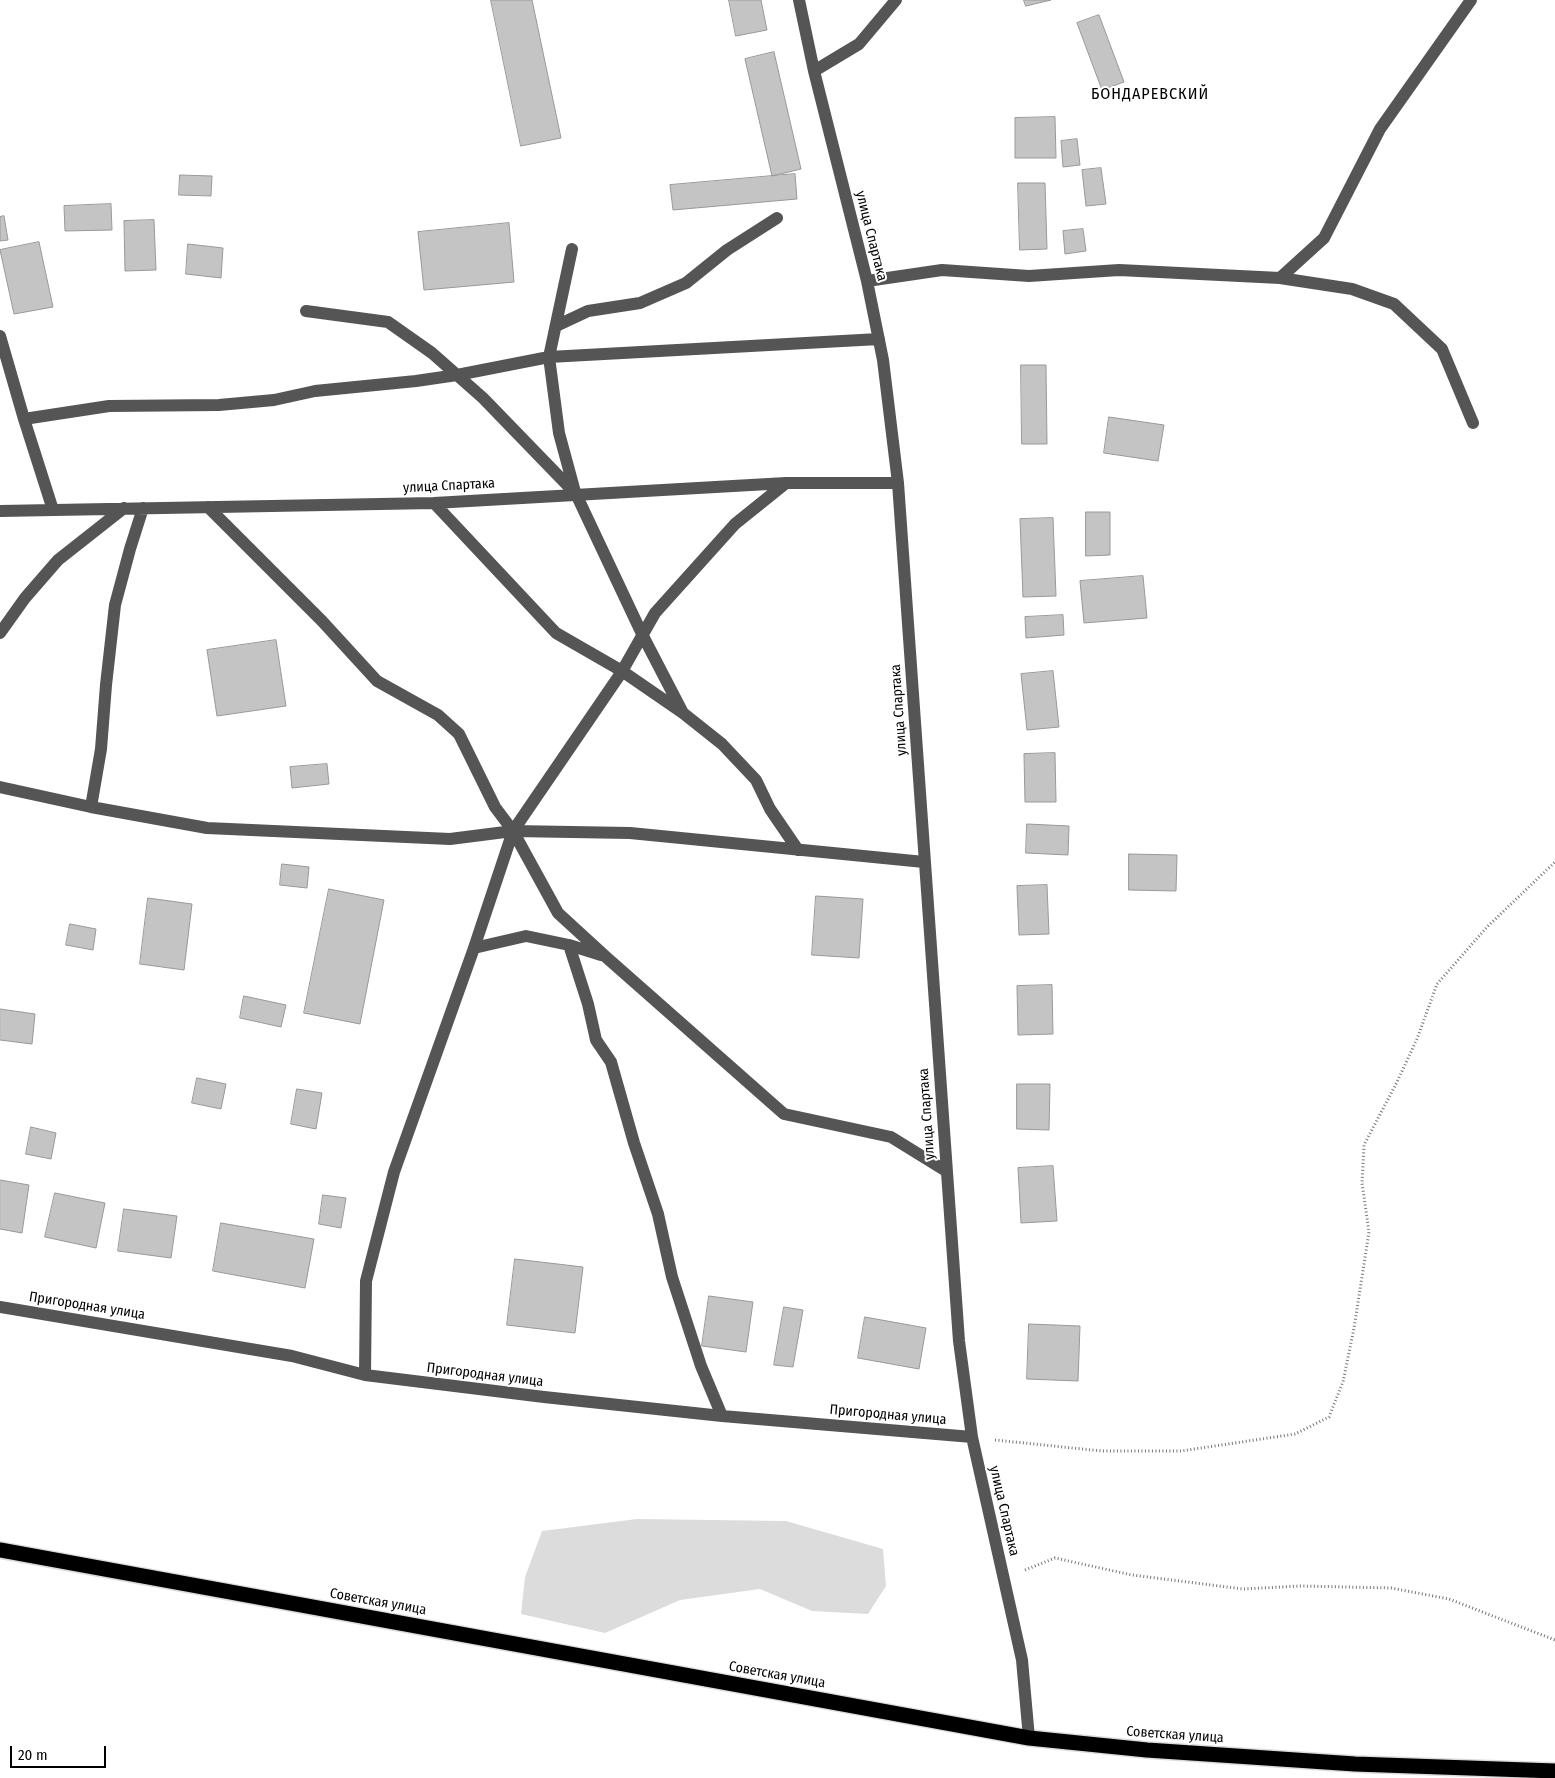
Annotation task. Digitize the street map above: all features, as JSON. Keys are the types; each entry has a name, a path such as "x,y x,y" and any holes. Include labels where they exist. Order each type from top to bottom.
{"highway":[{"name":"Советская улица","path":"0,1550 1029,1738 1147,1750 1355,1764 1555,1771"}],"street":[{"name":"улица Спартака","path":"799,0 814,71 867,281 883,360 898,482 958,1341 972,1437 1022,1660 1029,1738"},
{"path":"814,71 859,44 896,0"},
{"path":"1280,278 1324,238 1380,129 1471,0"},
{"path":"556,326 588,311 640,302 686,283 727,250 777,218"},
{"path":"572,249 549,358 559,432 576,494 642,634 683,713"},
{"path":"867,281 942,270 1029,276 1119,270 1280,278 1352,289 1394,304 1442,349 1473,423"},
{"path":"306,311 388,322 432,353 483,398 576,494"},
{"path":"0,336 5,371 24,419 53,510"},
{"path":"24,419 109,406 219,405 274,400 315,391 457,375 549,358 879,338"},
{"name":"улица Спартака","path":"0,511 434,503 786,483 898,482"},
{"path":"365,1375 366,1281 389,1190 513,831 622,671 655,613 735,524 786,483"},
{"path":"434,503 556,633 622,671 683,713 722,744 756,780 770,809 798,850"},
{"path":"208,507 322,621 377,681 438,715 459,734 495,807 513,831 558,913 606,957 784,1114 890,1137 946,1170"},
{"path":"0,633 25,598 58,560 124,508"},
{"path":"91,807 101,749 115,605 143,508"},
{"path":"0,787 91,807 206,828 450,839 513,831 630,833 924,862"},
{"path":"474,948 526,936 569,945 606,957"},
{"path":"569,945 588,1004 596,1040 611,1062 634,1143 658,1214 672,1278 701,1366 722,1416"},
{"name":"Пригородная улица","path":"0,1307 292,1356 365,1375 722,1416 972,1437"}],"path":[{"path":"972,1437 1102,1451 1181,1452 1295,1434 1329,1417 1343,1382 1369,1232 1362,1183 1364,1145 1417,1039 1437,984 1487,927 1555,862"},
{"path":"1004,1578 1055,1558 1132,1575 1243,1589 1302,1586 1391,1588 1449,1599 1555,1640"}],"shaded area":[{"path":"637,1519 786,1521 883,1549 886,1586 868,1614 812,1611 760,1589 680,1600 605,1633 521,1614 525,1577 542,1531"}],"building":[{"path":"491,0 532,0 561,138 521,146"},
{"path":"729,0 761,0 767,30 736,36"},
{"path":"1024,0 1051,0 1026,6"},
{"path":"1099,15 1124,82 1102,90 1077,23"},
{"path":"774,52 801,169 772,176 745,59"},
{"path":"1055,117 1056,158 1015,158 1015,118"},
{"path":"1077,139 1080,165 1063,167 1061,141"},
{"path":"1101,168 1106,204 1086,206 1082,170"},
{"path":"795,174 797,199 673,210 670,185"},
{"path":"180,175 212,176 211,196 179,195"},
{"path":"1018,183 1045,183 1047,249 1020,250"},
{"path":"111,204 112,230 65,231 64,206"},
{"path":"4,216 8,240 0,241 0,217"},
{"path":"154,220 156,270 125,271 124,221"},
{"path":"509,223 514,282 424,290 418,232"},
{"path":"1083,229 1086,251 1065,254 1063,231"},
{"path":"39,242 53,307 14,314 0,250"},
{"path":"188,244 223,248 221,278 186,274"},
{"path":"1021,365 1046,365 1047,444 1022,444"},
{"path":"1109,417 1164,425 1158,461 1104,453"},
{"path":"1086,512 1110,512 1110,555 1086,556"},
{"path":"1053,518 1056,596 1023,597 1020,519"},
{"path":"1143,576 1147,618 1084,623 1080,581"},
{"path":"1063,615 1064,635 1026,638 1025,617"},
{"path":"276,640 286,706 217,716 207,650"},
{"path":"1053,671 1059,727 1027,730 1021,674"},
{"path":"1055,753 1056,802 1025,802 1024,754"},
{"path":"327,764 329,784 292,788 290,767"},
{"path":"1027,824 1069,826 1068,855 1026,853"},
{"path":"1129,854 1177,855 1176,891 1129,890"},
{"path":"282,864 309,867 307,888 280,885"},
{"path":"1047,885 1049,934 1019,935 1017,886"},
{"path":"329,889 384,900 360,1024 304,1013"},
{"path":"816,896 863,899 859,958 812,955"},
{"path":"148,898 192,904 184,970 140,964"},
{"path":"70,924 96,929 93,950 66,945"},
{"path":"1052,985 1053,1034 1018,1035 1017,986"},
{"path":"244,996 286,1005 281,1027 240,1018"},
{"path":"0,1009 35,1014 32,1044 0,1040"},
{"path":"197,1078 226,1084 221,1109 192,1103"},
{"path":"1017,1084 1050,1084 1049,1130 1017,1129"},
{"path":"297,1089 322,1093 316,1129 291,1124"},
{"path":"31,1127 56,1133 51,1159 26,1154"},
{"path":"1053,1166 1057,1221 1021,1223 1018,1168"},
{"path":"0,1180 29,1185 22,1233 0,1229"},
{"path":"55,1193 105,1203 96,1248 45,1237"},
{"path":"323,1195 346,1198 341,1228 319,1224"},
{"path":"124,1209 177,1216 171,1258 118,1251"},
{"path":"221,1223 314,1239 305,1288 213,1271"},
{"path":"515,1259 583,1267 575,1333 507,1325"},
{"path":"709,1296 753,1302 746,1352 702,1346"},
{"path":"784,1307 803,1310 793,1367 774,1365"},
{"path":"865,1317 926,1328 919,1369 858,1358"},
{"path":"1029,1324 1080,1326 1078,1381 1027,1379"}],"district":[{"name":"БОНДАРЕВСКИЙ","path":"1150,95"}]}
